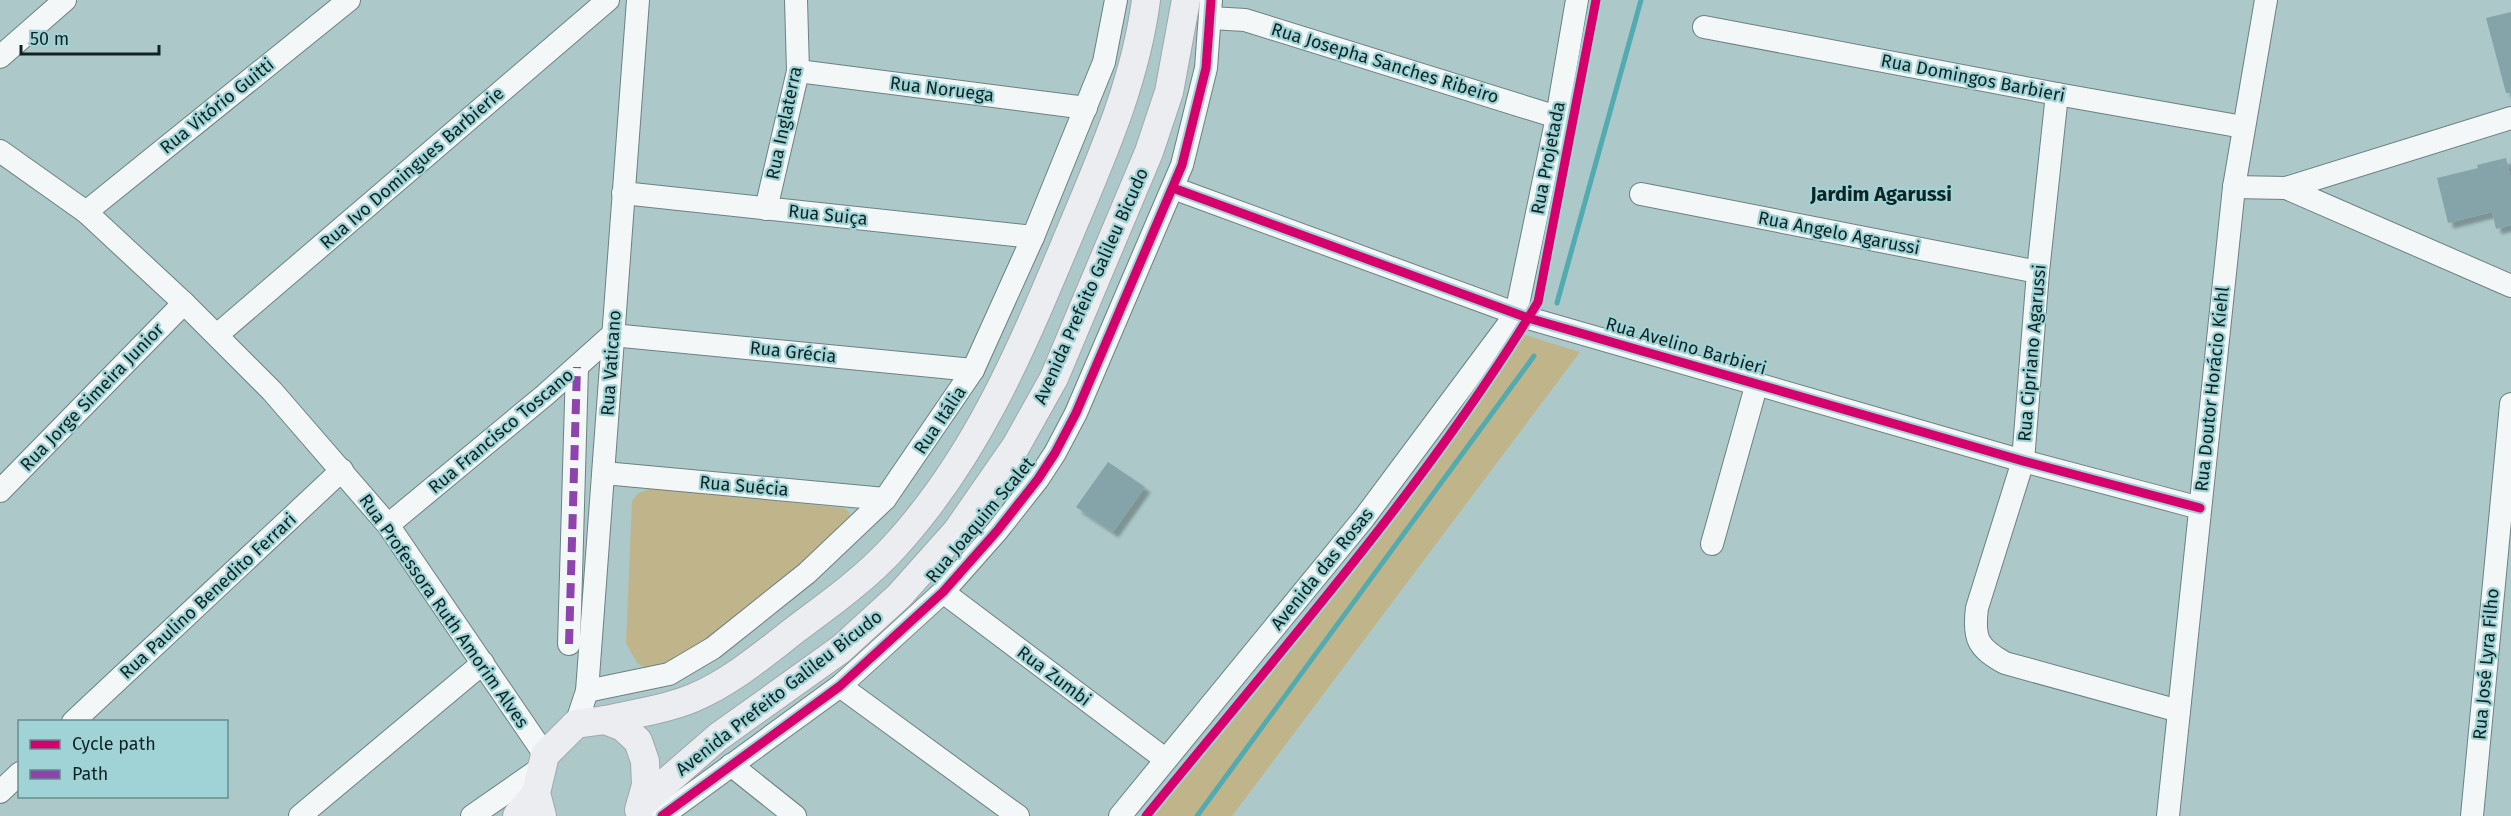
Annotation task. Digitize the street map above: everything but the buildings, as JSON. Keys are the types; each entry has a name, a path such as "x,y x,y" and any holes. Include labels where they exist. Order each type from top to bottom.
{"main road":[{"path":"518,816 541,783 576,724 605,720 693,698 736,675 840,596 893,548 935,498 963,457 996,400 1045,292 1117,119 1130,81 1146,0"},
{"name":"Avenida Prefeito Galileu Bicudo","path":"647,812 718,737 841,649 899,596 957,531 1016,446 1054,378 1149,152 1169,92 1186,0"},
{"path":"605,720 623,727 638,741 645,761 647,812"}],"street":[{"path":"0,57 65,0"},
{"name":"Rua Vitório Guitti","path":"86,212 349,0"},
{"name":"Rua Ivo Domingues Barbierie","path":"217,335 608,0"},
{"name":"Rua Vaticano","path":"576,724 587,691 638,0"},
{"name":"Rua Inglaterra","path":"766,209 798,71 796,0"},
{"name":"Rua Itália","path":"587,691 669,674 713,648 807,573 885,499 973,370 1033,237 1104,62 1116,0"},
{"name":"Rua Projetada","path":"1516,314 1557,117 1576,0"},
{"name":"Rua Doutor Horácio Kiehl","path":"2168,816 2234,187 2266,0"},
{"name":"Rua Joaquim Scalet","path":"647,812 731,765 840,686 944,592 1038,479 1076,413 1182,165 1206,68 1211,9"},
{"name":"Rua Josepha Sanches Ribeiro","path":"1211,9 1557,117"},
{"name":"Rua Domingos Barbieri","path":"1704,27 2243,127"},
{"name":"Rua Noruega","path":"798,71 1086,108"},
{"name":"Rua Cipriano Agarussi","path":"2057,94 2038,272 2023,460 1977,608 1975,623 1977,640 1988,653 2005,663 2179,711"},
{"path":"2234,187 2286,188 2511,118"},
{"name":"Rua Professora Ruth Amorim Alves","path":"0,151 86,212 184,303 272,391 342,470 388,525 483,663 541,783"},
{"name":"Rua Avelino Barbieri","path":"1173,188 1516,314 2023,460 2200,508"},
{"path":"2286,188 2511,286"},
{"name":"Rua Suiça","path":"623,193 1033,237"},
{"name":"Rua Angelo Agarussi","path":"1641,194 2038,272"},
{"name":"Rua Jorge Simeira Junior","path":"0,491 184,303"},
{"name":"Avenida das Rosas","path":"1120,816 1364,518 1516,314"},
{"name":"Rua Francisco Toscano","path":"388,525 577,368 612,335"},
{"name":"Rua Grécia","path":"612,335 973,370"},
{"path":"569,644 577,368"},
{"path":"1712,544 1756,383"},
{"name":"Rua José Lyra Filho","path":"2472,816 2511,404"},
{"name":"Rua Paulino Benedito Ferrari","path":"75,720 342,470"},
{"name":"Rua Suécia","path":"604,473 885,499"},
{"name":"Rua Zumbi","path":"944,592 1165,759"},
{"path":"300,816 483,663"},
{"path":"840,686 1018,816"},
{"path":"731,765 795,816"},
{"path":"0,792 18,775"},
{"path":"472,816 541,783"}],"shaded area":[{"path":"1525,335 1580,352 1232,816 1152,816 1416,488"},
{"path":"652,488 844,508 849,512 851,521 843,531 697,649 651,671 637,663 626,643 632,501 638,493"}],"waterway":[{"path":"1557,303 1641,0"},
{"path":"1197,816 1534,356"}],"marked path":[{"path":"569,644 577,367"}],"cycle path":[{"path":"662,816 840,686 943,592 997,531 1038,479 1076,413 1182,165 1206,68 1211,0"},
{"path":"1146,816 1401,501 1495,370 1538,302 1596,0"},
{"path":"1173,188 1528,318 2023,461 2200,508"}],"district":[{"name":"Jardim Agarussi","path":"1881,194"}]}
